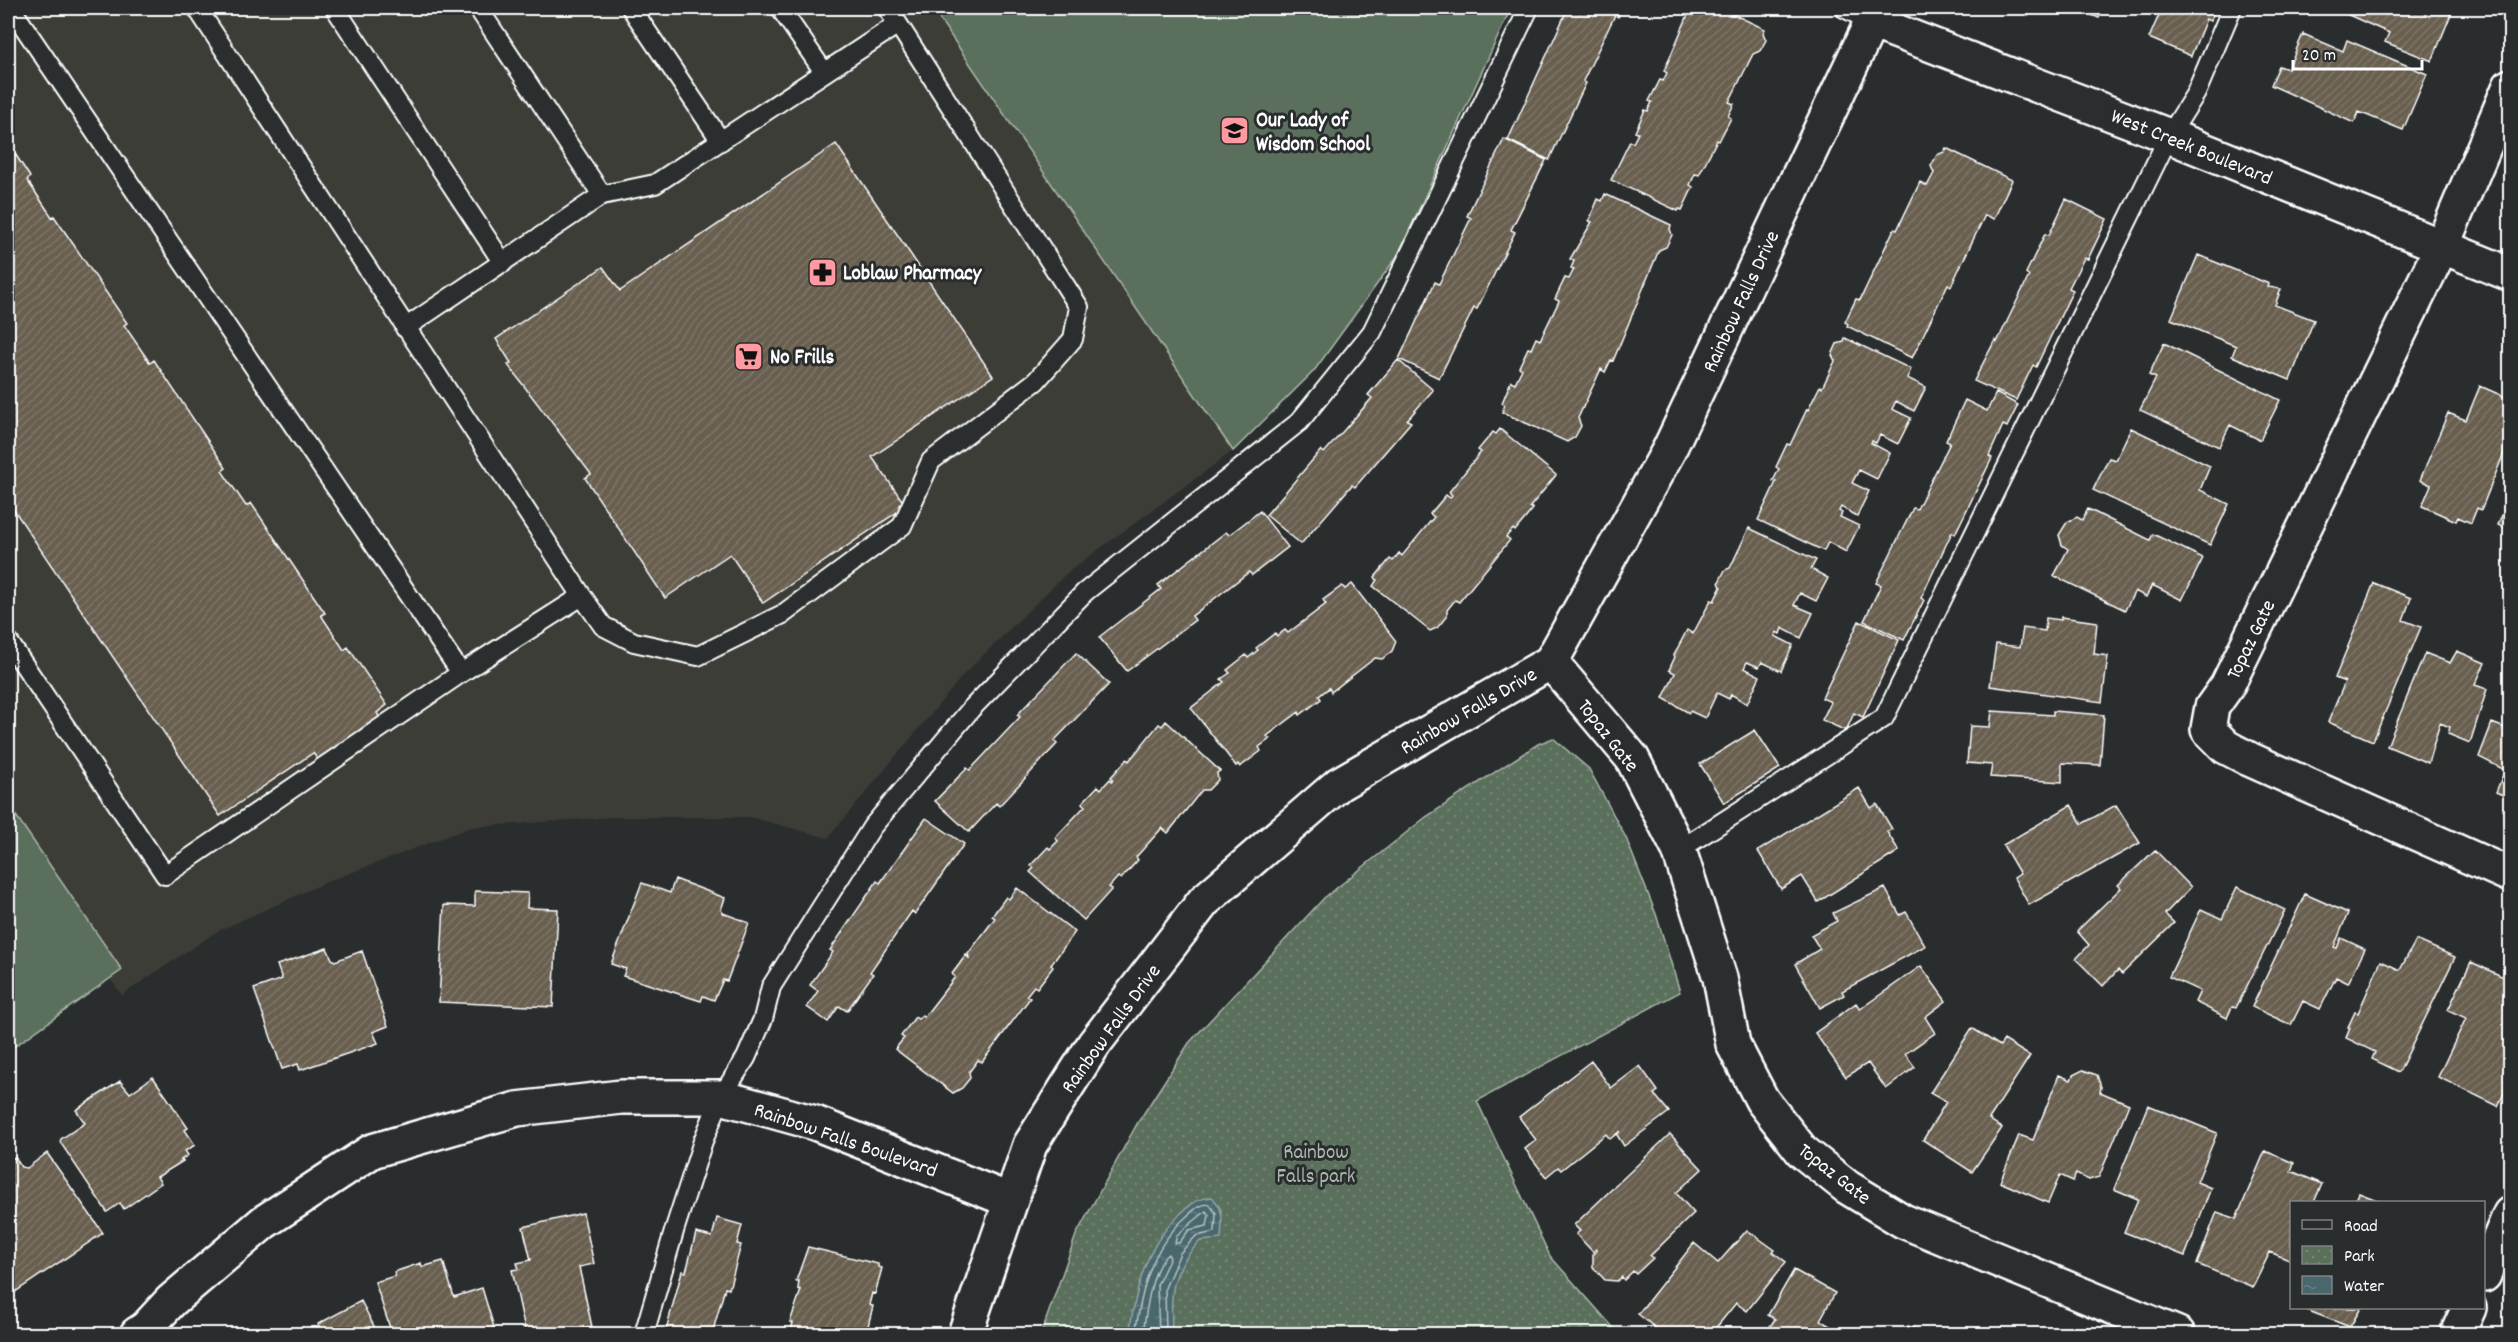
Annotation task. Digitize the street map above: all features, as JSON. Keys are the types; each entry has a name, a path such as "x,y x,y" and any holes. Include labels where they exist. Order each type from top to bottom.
{"street":[{"name":"West Creek Boulevard","path":"1865,12 2511,274"},
{"name":"Rainbow Falls Drive","path":"965,1335 1009,1200 1030,1144 1094,1044 1204,901 1339,784 1551,662 1670,450 1865,12"},
{"path":"2442,246 2511,86"},
{"name":"Topaz Gate","path":"2442,246 2227,686 2212,707 2208,729 2226,747 2249,759 2511,875"},
{"name":"Topaz Gate","path":"1551,662 1632,758 1679,850 1720,978 1733,1044 1762,1100 1802,1151 1847,1187 1903,1221 2178,1335"},
{"name":"Rainbow Falls Boulevard","path":"145,1332 171,1301 264,1222 372,1150 517,1109 621,1097 721,1097 815,1124 1009,1200"},
{"path":"2485,1273 2511,1214"},
{"path":"2457,1335 2469,1309"}],"lane":[{"path":"11,8 461,673"},
{"path":"197,8 405,328 603,626 634,642 698,656 783,614 902,526 931,462 1036,381 1072,339 1079,307 887,8"},
{"path":"335,8 503,262"},
{"path":"478,8 602,195"},
{"path":"631,8 721,141"},
{"path":"780,8 824,72"},
{"path":"644,1335 703,1141 721,1097 746,1058 763,1019 771,987 872,827 970,709 1084,592 1299,422 1372,332 1529,8"},
{"path":"1679,850 1884,718 2169,136 2196,93 2232,8"},
{"path":"405,328 602,195 655,184 898,24"},
{"path":"8,640 165,875 461,673 582,596"}],"shaded area":[{"path":"8,8 1511,8 1398,255 1314,371 1233,451 1068,572 965,673 828,838 750,817 614,817 471,827 324,883 216,932 122,995 8,837"}],"green space":[{"name":"Our Lady of Wisdom School","path":"932,8 1511,8 1398,255 1314,371 1233,451"},
{"name":"Rainbow Falls park","path":"1553,738 1589,769 1626,838 1656,914 1680,992 1477,1101 1550,1256 1619,1334 1041,1334 1076,1235 1137,1124 1189,1043 1324,898 1426,817 1538,744"},
{"path":"8,804 122,970 8,1051"}],"water":[{"path":"1212,1197 1221,1211 1221,1239 1200,1241 1182,1263 1172,1295 1172,1334 1129,1334 1139,1285 1150,1254 1158,1240 1168,1226 1191,1205"}],"building":[{"path":"1568,8 1623,8 1618,17 1615,15 1549,160 1508,140"},
{"path":"1691,8 1720,8 1765,29 1763,33 1766,40 1760,51 1753,54 1729,102 1734,104 1728,116 1731,118 1699,175 1695,174 1690,185 1693,187 1682,210 1678,211 1611,180 1630,141 1633,143 1638,133 1635,132 1645,110 1648,111 1652,102 1649,101 1660,80 1663,81 1667,73 1664,71"},
{"path":"2074,8 2103,8 2099,18"},
{"path":"2162,8 2216,8 2210,21 2206,19 2191,56 2149,38"},
{"path":"2333,8 2434,8 2451,14 2432,61 2385,42 2389,33"},
{"path":"2303,34 2343,51 2347,40 2427,74 2403,130 2359,112 2354,123 2271,85 2279,66 2288,69"},
{"path":"1504,139 1546,160 1511,230 1515,232 1477,309 1474,308 1439,378 1399,359 1435,282 1439,284 1471,218 1467,216"},
{"path":"8,143 30,177 27,180 127,323 124,325 150,363 154,360 226,468 222,471 246,506 251,503 325,613 321,615 344,650 348,647 387,705 377,713 380,718 318,760 313,753 220,816 8,501"},
{"path":"836,144 993,376 872,457 906,506 763,603 730,554 665,598 585,478 591,474 508,365 511,363 496,339 603,267 620,291"},
{"path":"1946,148 2012,180 1994,219 1985,215 1951,286 1948,284 1912,358 1847,326 1845,322 1856,299 1860,300 1894,229 1897,230 1920,182 1927,186 1934,173 1931,166 1937,155 1944,152"},
{"path":"1605,194 1671,225 1672,235 1666,247 1659,250 1613,361 1611,360 1605,372 1601,369 1578,418 1581,426 1575,437 1567,442 1502,412 1505,405 1502,403 1511,381 1515,383 1522,369 1519,367 1528,348 1531,349 1536,338 1540,340 1559,301 1555,299 1565,278 1569,279 1574,269 1571,268 1574,261 1570,259 1592,222 1589,221 1598,199 1602,201"},
{"path":"2066,199 2107,219 2088,259 2084,258 2069,288 2073,290 2036,367 2033,365 2016,400 1974,381 1995,340 1997,342 2029,276 2026,273 2045,234 2049,235"},
{"path":"2198,255 2269,284 2268,287 2281,289 2275,305 2314,320 2290,380 2232,356 2236,346 2171,319"},
{"path":"1845,338 1911,369 1907,378 1926,387 1914,411 1896,401 1892,409 1911,418 1898,444 1880,435 1876,443 1872,441 1871,443 1890,453 1877,479 1859,470 1852,483 1869,491 1857,516 1841,507 1839,511 1842,513 1840,517 1859,526 1846,552 1828,542 1824,551 1758,520 1776,482 1773,481 1779,469 1776,467 1787,444 1790,445 1820,386 1822,388 1835,361 1832,355 1837,344 1844,342"},
{"path":"2164,343 2280,400 2260,440 2230,425 2219,447 2140,410 2156,378 2149,375"},
{"path":"1398,360 1433,390 1407,420 1411,422 1355,487 1352,485 1301,544 1266,515 1321,450 1324,453 1372,398 1368,395"},
{"path":"2480,386 2510,399 2510,438 2481,510 2477,508 2471,523 2458,517 2456,521 2422,506 2431,485 2420,480 2448,413 2466,420"},
{"path":"1996,393 2018,405 2007,427 2003,425 1989,456 1992,458 1955,534 1952,532 1921,598 1924,600 1904,640 1864,621 1881,585 1876,583 1913,508 1917,509 1950,443 1946,441 1965,400 1987,411"},
{"path":"2131,428 2210,466 2200,490 2229,504 2210,545 2093,490 2109,458 2116,460"},
{"path":"1500,429 1556,475 1530,507 1533,509 1515,531 1513,529 1506,537 1510,540 1459,602 1455,600 1447,610 1447,616 1437,628 1430,631 1373,586 1377,580 1375,577 1390,559 1393,561 1399,553 1402,556 1434,517 1430,514 1446,495 1450,498 1452,495 1449,492 1481,452 1478,450 1493,432 1496,434"},
{"path":"2510,496 2510,531 2498,525"},
{"path":"2088,509 2150,540 2153,534 2203,558 2182,600 2152,585 2146,597 2135,591 2125,610 2054,576 2068,549 2062,545 2059,535 2067,522 2077,517 2082,520"},
{"path":"1260,511 1288,547 1252,575 1249,572 1192,616 1195,620 1127,671 1099,637 1161,589 1158,585 1226,532 1229,535"},
{"path":"1749,528 1816,560 1811,569 1828,578 1816,601 1800,593 1794,605 1813,613 1801,638 1782,628 1780,634 1776,632 1775,636 1793,645 1781,671 1762,662 1759,667 1747,662 1744,668 1760,676 1747,704 1731,694 1729,699 1717,693 1705,718 1690,711 1689,713 1663,698 1675,673 1669,670 1687,630 1693,634 1711,600 1714,601 1721,587 1719,582 1725,570 1730,568"},
{"path":"2374,583 2411,598 2403,620 2421,627 2373,741 2328,722 2345,682 2335,678"},
{"path":"1352,584 1396,641 1392,651 1382,659 1375,658 1331,692 1329,688 1319,696 1321,699 1267,736 1270,739 1259,747 1261,751 1240,767 1238,764 1236,766 1191,708 1224,682 1221,679 1230,673 1227,670 1246,655 1248,658 1258,650 1256,648 1275,633 1277,636 1285,630 1288,633 1326,604 1323,600 1342,586 1345,589"},
{"path":"2061,617 2097,622 2094,654 2108,656 2102,702 1990,686 1996,644 2020,647 2023,628 2045,631 2046,618 2061,620"},
{"path":"1859,621 1899,640 1863,717 1854,713 1846,731 1822,720 1831,702 1822,698"},
{"path":"2457,651 2485,663 2475,685 2487,689 2470,743 2448,734 2450,727 2440,723 2428,763 2387,746 2425,653 2450,663"},
{"path":"1076,653 1109,684 1054,741 1057,744 999,806 996,803 969,832 935,801 967,768 970,770 1020,717 1017,715"},
{"path":"1992,711 2053,715 2053,711 2104,715 2100,765 2062,763 2062,782 1990,777 1992,765 1967,763 1970,726 1990,727"},
{"path":"2510,716 2510,798 2496,792 2505,770 2479,757 2492,723 2505,728"},
{"path":"1166,721 1220,771 1217,773 1218,780 1208,790 1202,790 1168,833 1162,828 1136,857 1138,860 1121,879 1118,877 1109,887 1112,889 1084,920 1030,872 1034,868 1031,865 1048,847 1050,849 1058,841 1055,838 1085,806 1082,803 1098,786 1101,789 1110,779 1112,781 1111,777 1127,759 1129,761 1159,724 1162,726"},
{"path":"1755,730 1780,768 1724,803 1700,764"},
{"path":"1859,788 1871,808 1877,804 1892,829 1887,832 1899,851 1818,902 1802,876 1781,889 1758,851"},
{"path":"2071,805 2082,824 2116,805 2140,843 2029,905 2014,878 2020,874 2003,845"},
{"path":"926,818 964,844 915,914 912,911 870,972 873,974 847,1011 839,1006 828,1022 807,1007 818,991 810,985 833,952 830,950 877,881 880,883"},
{"path":"2155,850 2191,887 2165,914 2174,923 2122,974 2118,970 2103,986 2076,959 2089,945 2077,931 2121,888 2118,885"},
{"path":"675,879 725,898 721,910 723,913 749,923 727,981 723,980 714,1000 703,996 701,1001 623,976 626,969 611,964 642,883 670,893"},
{"path":"2237,887 2285,910 2236,1008 2232,1007 2227,1018 2195,1002 2200,991 2169,977 2201,909 2222,919"},
{"path":"1017,888 1075,932 1037,988 1034,986 1026,996 1030,998 982,1062 978,1060 969,1072 970,1078 962,1088 953,1093 895,1049 904,1038 901,1036 915,1017 918,1019 922,1015 924,1017 955,977 952,974 966,955 969,958 968,954 995,918 992,916 1006,897 1009,899"},
{"path":"1885,888 1900,915 1906,912 1925,946 1842,991 1844,995 1820,1008 1795,964 1820,949 1811,935 1837,921 1833,913"},
{"path":"475,891 528,893 527,908 558,909 553,1007 439,1002 444,905 475,906"},
{"path":"2305,894 2348,913 2334,947 2337,948 2341,938 2365,949 2348,983 2336,977 2320,1009 2303,1001 2291,1025 2252,1007"},
{"path":"2416,940 2455,957 2399,1072 2372,1059 2375,1052 2346,1038 2350,1028 2348,1027 2355,1012 2358,1013 2381,961 2400,970"},
{"path":"327,948 335,961 362,951 388,1026 373,1032 378,1043 300,1070 298,1064 282,1069 254,989 282,979 277,965"},
{"path":"2471,962 2510,980 2510,1080 2498,1106 2438,1077 2466,1018 2448,1010"},
{"path":"1921,966 1946,1001 1925,1017 1935,1033 1905,1054 1915,1067 1886,1089 1868,1063 1846,1077 1815,1033 1856,1003 1860,1009"},
{"path":"1972,1028 2000,1046 2004,1040 2030,1056 1989,1119 2002,1128 1972,1172 1923,1140 1946,1102 1930,1093"},
{"path":"1591,1061 1611,1088 1640,1066 1658,1091 1654,1094 1669,1112 1624,1146 1617,1135 1620,1131 1610,1139 1606,1134 1561,1170 1558,1167 1546,1177 1525,1149 1536,1140 1519,1117"},
{"path":"2083,1070 2097,1075 2101,1087 2100,1092 2129,1104 2099,1177 2089,1180 2076,1174 2073,1181 2060,1175 2048,1203 2000,1182 2019,1135 2033,1140 2059,1075 2071,1080 2073,1075"},
{"path":"153,1077 188,1128 185,1130 195,1145 185,1151 188,1155 181,1160 183,1161 157,1177 161,1183 124,1209 120,1203 107,1212 60,1142 61,1139 85,1123 76,1110 120,1081 130,1093"},
{"path":"2148,1105 2217,1133 2197,1182 2211,1188 2185,1256 2124,1232 2138,1199 2114,1189"},
{"path":"1670,1134 1702,1169 1676,1193 1694,1213 1650,1256 1653,1258 1636,1274 1633,1271 1624,1280 1622,1277 1617,1281 1605,1280 1593,1267 1593,1255 1596,1249 1593,1252 1576,1234 1580,1231 1574,1225"},
{"path":"2265,1151 2294,1163 2291,1171 2322,1184 2314,1201 2290,1201 2290,1258 2289,1260 2270,1252 2253,1287 2197,1264 2217,1212 2236,1219"},
{"path":"47,1153 103,1233 9,1296 8,1161 15,1157 21,1167 27,1168"},
{"path":"2359,1193 2379,1201 2355,1201"},
{"path":"583,1213 594,1264 579,1267 592,1327 560,1334 526,1334 512,1270 519,1269 517,1263 531,1260 523,1227"},
{"path":"717,1218 742,1225 737,1244 741,1245 729,1289 725,1288 712,1334 665,1334 682,1271 686,1272 696,1233 712,1237"},
{"path":"1747,1230 1775,1250 1773,1252 1786,1262 1747,1311 1736,1303 1711,1334 1659,1334 1658,1330 1638,1314 1694,1243 1718,1263"},
{"path":"808,1247 878,1264 878,1267 882,1268 875,1294 872,1293 869,1305 873,1306 866,1334 790,1334 793,1323 790,1322 801,1290 798,1289 799,1281 796,1281"},
{"path":"443,1261 454,1297 482,1288 496,1334 410,1334 408,1330 392,1334 375,1282 395,1276 394,1272 421,1263 422,1267"},
{"path":"1794,1270 1835,1293 1820,1320 1833,1328 1830,1333 1832,1334 1765,1334 1775,1319 1768,1315"},
{"path":"361,1301 378,1334 314,1334 321,1331 318,1324"},
{"path":"2304,1309 2360,1309 2350,1327"},
{"path":"1908,1326 1928,1334 1904,1334"}],"place":[{"name":"Our Lady of Wisdom School","path":"1235,131"},
{"name":"Loblaw Pharmacy","path":"822,272"},
{"name":"No Frills","path":"749,356"}]}
